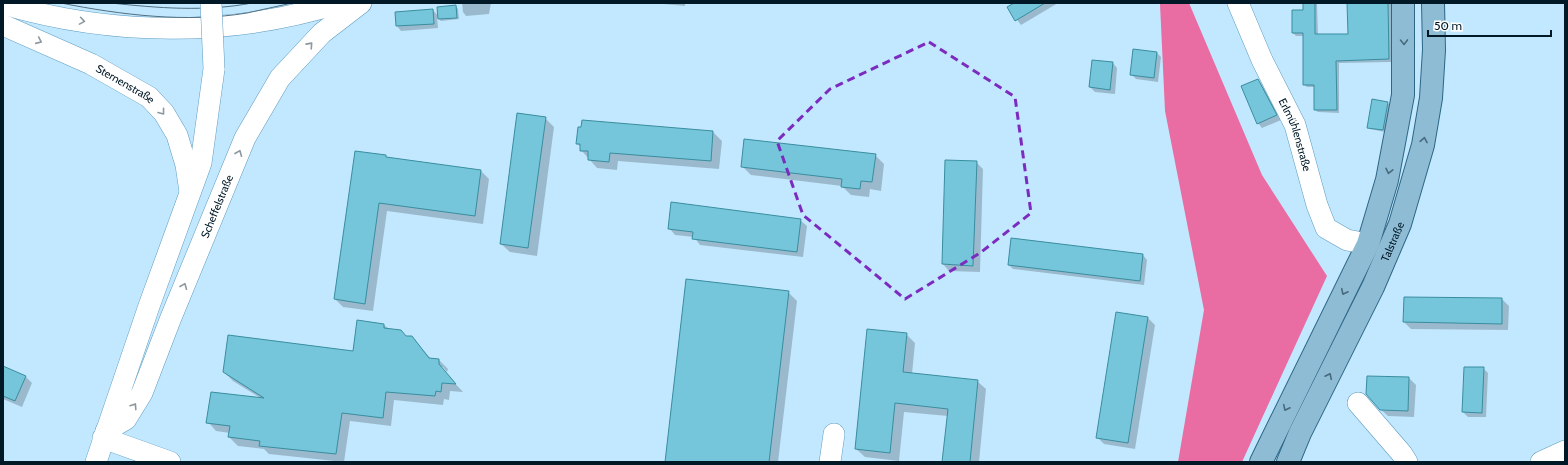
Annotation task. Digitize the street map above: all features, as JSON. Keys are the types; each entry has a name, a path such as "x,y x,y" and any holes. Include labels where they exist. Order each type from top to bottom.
{"main road":[{"name":"Talstraße","path":"1261,462 1368,244 1387,180 1403,95 1403,3"},
{"name":"Talstraße","path":"1288,462 1300,433 1373,287 1400,224 1423,145 1431,98 1434,50 1433,3"}],"street":[{"path":"96,462 149,306 202,163 214,68 212,3"},
{"path":"3,4 72,20 110,26 182,29 224,27 260,22 308,13 339,3"},
{"name":"Scheffelstraße","path":"104,435 126,419 142,393 170,320 245,138 280,78 322,32 361,3"},
{"name":"Erlmühlenstraße","path":"1238,3 1262,60 1295,125 1317,205 1326,228 1347,240 1368,244"},
{"name":"Sternenstraße","path":"3,25 91,64 149,97 164,113 177,135 186,164 191,195"},
{"path":"1358,403 1402,454 1407,462"},
{"path":"830,462 834,434"},
{"path":"104,435 170,462"},
{"path":"1541,462 1565,451"}],"highlighted area":[{"path":"929,42 1015,97 1031,213 980,253 905,299 803,215 777,141 830,89"}],"shaded area":[{"path":"1189,3 1262,175 1327,276 1242,462 1178,462 1204,310 1165,111 1160,4"}],"building":[{"path":"1014,3 1045,3 1015,21 1007,7"},
{"path":"1303,3 1315,3 1315,34 1348,34 1347,3 1388,3 1389,59 1336,61 1337,110 1314,110 1314,85 1303,85 1303,33 1292,33 1292,10 1303,10"},
{"path":"456,5 457,18 438,19 437,7"},
{"path":"433,9 434,24 396,26 395,12"},
{"path":"1133,49 1157,52 1154,78 1130,75"},
{"path":"1092,60 1113,62 1110,90 1089,87"},
{"path":"1258,79 1277,115 1257,124 1241,86"},
{"path":"1372,99 1388,102 1383,130 1367,128"},
{"path":"517,113 546,117 528,248 500,244"},
{"path":"582,120 713,131 711,161 610,153 609,162 588,160 588,151 580,151 580,144 576,144 578,127 581,127"},
{"path":"744,139 876,154 872,182 861,181 860,189 841,187 842,179 741,167"},
{"path":"355,151 386,155 386,157 481,170 475,216 379,203 365,304 334,299"},
{"path":"945,160 977,161 973,266 942,264"},
{"path":"671,202 801,219 797,252 692,239 693,232 668,229"},
{"path":"1011,238 1143,254 1140,281 1008,265"},
{"path":"686,279 789,291 769,462 665,462"},
{"path":"1404,297 1502,298 1502,324 1403,322"},
{"path":"1116,312 1148,317 1128,443 1096,438"},
{"path":"357,320 384,324 384,328 401,330 406,336 412,336 429,358 439,359 439,364 456,384 442,383 441,392 436,391 435,396 386,392 383,418 342,413 336,454 259,446 260,441 228,437 230,426 206,423 211,392 264,398 223,372 228,335 353,351"},
{"path":"867,329 907,333 903,372 978,380 970,462 942,462 948,409 895,403 890,453 855,449"},
{"path":"3,366 26,376 15,401 3,396"},
{"path":"1464,367 1484,367 1482,413 1462,412"},
{"path":"1367,376 1409,377 1408,411 1380,410 1366,394"}],"tram line":[{"path":"61,3 130,14 178,17 224,16 247,13 292,3"},
{"path":"111,3 164,8 217,8 252,3"}]}
